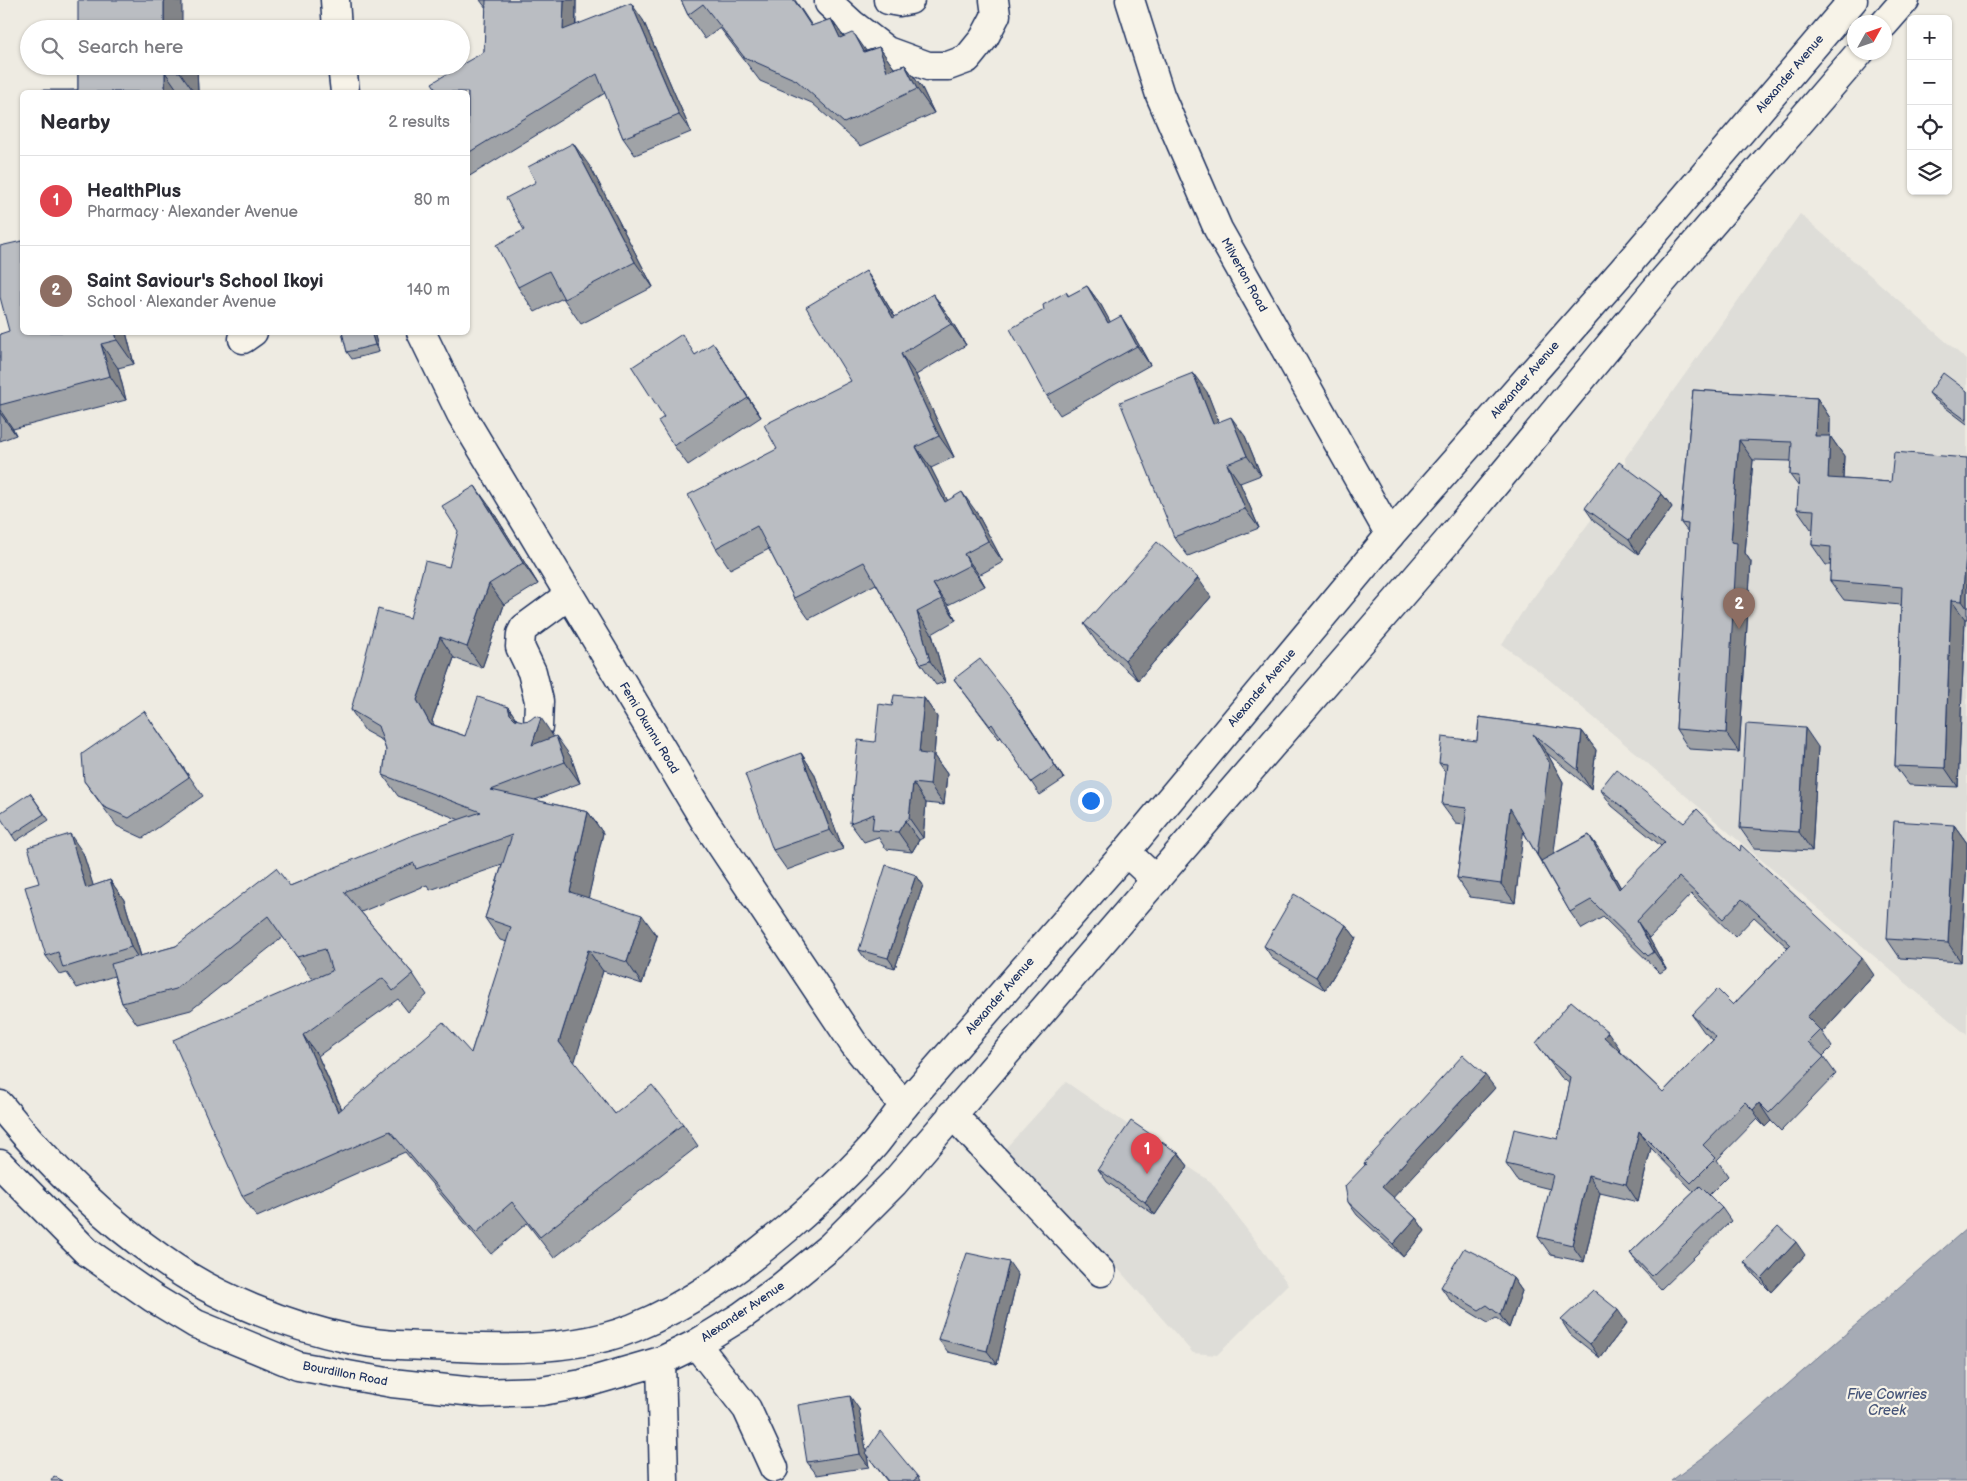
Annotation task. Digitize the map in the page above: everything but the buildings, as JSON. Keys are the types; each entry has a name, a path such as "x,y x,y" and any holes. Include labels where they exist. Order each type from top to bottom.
{"main road":[{"path":"335,0 336,20"},
{"path":"829,0 829,3 852,24 887,51 928,66 948,66 967,59 984,38 996,15 994,0"},
{"path":"888,0 899,2 910,0"},
{"name":"Milverton Road","path":"1130,0 1160,95 1218,229 1390,535"},
{"name":"Alexander Avenue","path":"0,1105 50,1162 123,1229 164,1261 206,1286 249,1307 299,1325 351,1339 403,1346 498,1349 590,1340 631,1329 683,1304 717,1284 766,1246 838,1182 876,1143 904,1106 1126,852 1390,535 1623,270 1852,0"},
{"path":"1892,15 1905,0"},
{"name":"Alexander Avenue","path":"661,1361 696,1344 740,1317 780,1288 831,1246 894,1183 1465,521 1656,289 1853,60"},
{"path":"343,75 346,90"},
{"name":"Femi Okunnu Road","path":"422,335 461,414 705,821 854,1044 904,1106"},
{"path":"538,727 540,701 532,672 520,647 521,634 524,628 569,595"},
{"path":"1126,852 1156,880"},
{"path":"952,1114 1102,1272"},
{"name":"Bourdillon Road","path":"0,1164 87,1252 153,1298 196,1324 298,1366 392,1383 483,1393 542,1391 582,1384 661,1361"},
{"path":"696,1344 747,1409 774,1468"},
{"path":"661,1361 664,1481"}],"shaded area":[{"path":"1800,214 1967,360 1967,1035 1539,671 1502,645 1521,614 1626,473 1625,458"},
{"path":"1066,1082 1211,1182 1288,1284 1217,1355 1193,1353 1118,1269 1004,1150"}],"water":[{"name":"Five Cowries Creek","path":"1967,1228 1967,1481 1671,1481 1709,1453"}],"place":[{"name":"Saint Saviour's School Ikoyi","path":"1739,629"},
{"name":"HealthPlus","path":"1147,1174"}]}
